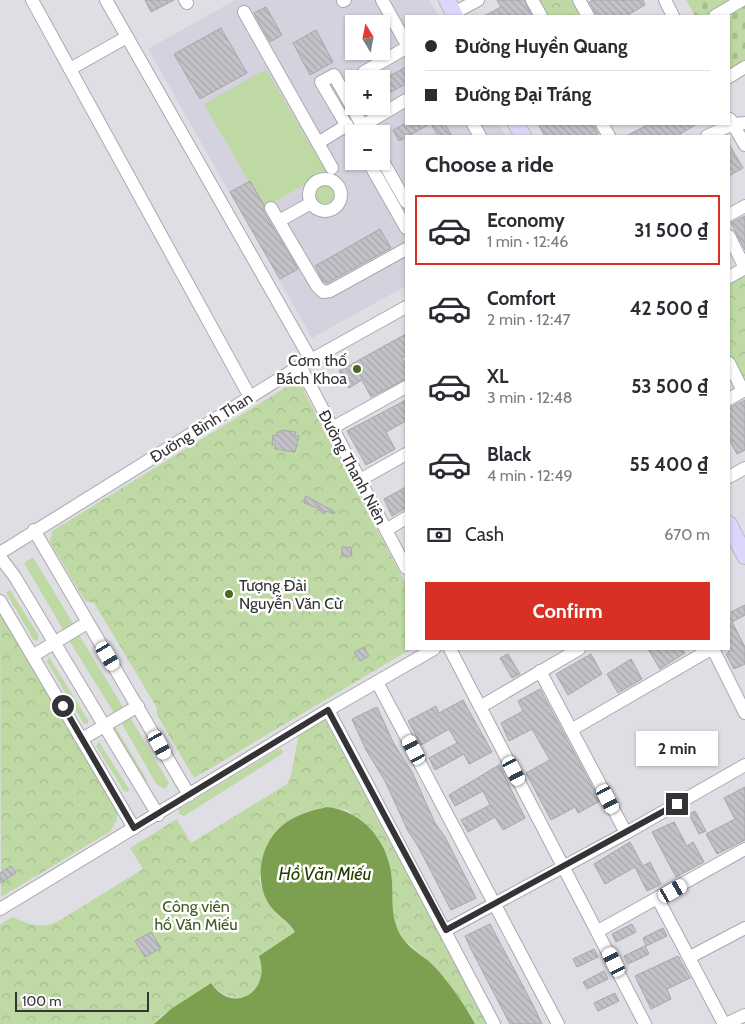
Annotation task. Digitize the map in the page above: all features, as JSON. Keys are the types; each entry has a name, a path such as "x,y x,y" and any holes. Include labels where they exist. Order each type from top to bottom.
{"main road":[{"path":"730,526 745,556"}],"street":[{"path":"32,0 250,397"},
{"path":"106,0 311,360"},
{"path":"382,0 405,40"},
{"path":"452,10 478,0"},
{"path":"532,0 540,15"},
{"path":"579,0 587,15"},
{"path":"665,0 672,15"},
{"path":"717,15 742,0"},
{"path":"244,12 332,168"},
{"path":"70,68 127,37"},
{"path":"368,70 405,49"},
{"path":"730,76 745,67"},
{"path":"346,125 321,82 334,75 362,125"},
{"path":"390,105 405,100"},
{"path":"369,125 377,115"},
{"path":"736,121 745,145"},
{"path":"709,135 728,125"},
{"path":"318,142 345,134"},
{"path":"373,170 405,226"},
{"path":"388,170 405,200"},
{"path":"279,221 311,203"},
{"path":"730,214 745,206"},
{"path":"271,208 317,286 323,292 330,291 405,251"},
{"path":"730,238 745,268 730,276"},
{"name":"Đường Bình Than","path":"0,555 34,530 300,366 405,308"},
{"path":"730,365 744,390 730,397"},
{"name":"Đường Thanh Niên","path":"300,366 405,566"},
{"path":"332,428 405,388"},
{"path":"360,480 405,455"},
{"path":"730,476 745,468"},
{"path":"386,530 405,519"},
{"path":"34,530 188,795"},
{"path":"0,555 158,815"},
{"path":"0,601 34,655 134,828"},
{"path":"34,655 87,622"},
{"path":"0,909 158,815 328,710 432,650"},
{"path":"451,650 646,1024"},
{"path":"480,707 576,650"},
{"path":"572,730 710,650"},
{"path":"713,650 745,714"},
{"path":"540,671 626,834"},
{"path":"377,682 558,1024"},
{"path":"82,739 138,706"},
{"path":"328,710 494,1024"},
{"path":"446,930 626,834 745,765"},
{"path":"598,931 745,849"},
{"path":"658,899 725,1024 745,1015"},
{"path":"690,957 745,928"}],"shaded area":[{"path":"235,0 429,0 438,15 405,15 405,125 500,125 505,135 405,135 405,287 312,338 148,49"}],"green space":[{"path":"535,0 575,0 583,15 543,15"},
{"path":"686,0 734,0 709,15 694,15"},
{"path":"745,4 745,61 730,72 730,15 726,15"},
{"path":"266,69 326,172 264,208 204,104"},
{"path":"324,182 333,186 337,195 333,204 324,208 315,204 311,195 315,186"},
{"path":"745,268 745,390 730,365 730,276"},
{"path":"298,380 405,582 405,650 409,650 194,778 157,715 157,708 94,603 85,601 50,542 52,531"},
{"path":"33,557 74,625 64,631 24,563"},
{"path":"10,590 39,636 37,641 33,639 8,596 6,592"},
{"path":"0,609 118,809 117,819 111,831 1,897"},
{"path":"79,635 123,707 114,713 69,640"},
{"path":"49,657 88,720 88,724 84,724 47,662"},
{"path":"130,717 169,783 165,789 157,785 121,722"},
{"name":"Công viên hồ Văn Miếu","path":"324,718 487,1024 475,1024 435,966 405,941 394,924 391,904 392,879 387,856 378,837 347,810 327,807 306,812 289,821 259,879 267,901 295,932 259,956 262,969 260,980 256,989 249,995 240,998 230,997 220,992 210,983 160,1017 154,1024 0,1024 0,925 12,917 34,925 57,922 143,869 130,848 177,819 191,843 287,784 291,775 299,733"},
{"path":"115,726 147,780 146,785 109,729"},
{"path":"99,742 129,789 128,792 124,791 96,746"},
{"path":"280,748 283,751 282,754 184,816 179,814 179,809"}],"water":[{"name":"Hồ Văn Miếu","path":"327,807 352,815 373,831 386,854 390,867 393,912 396,926 407,944 431,963 441,974 475,1024 154,1024 171,1009 211,983 220,993 229,997 239,998 248,995 255,989 260,980 262,969 259,956 295,932 270,906 263,890 261,867 267,845 273,835 290,820"}],"building":[{"path":"145,0 174,0 151,12"},
{"path":"497,0 524,0 532,15 486,15 501,7"},
{"path":"593,0 643,0 645,5 628,15 596,15 589,2"},
{"path":"266,7 282,35 270,42 254,13"},
{"path":"221,28 247,73 200,99 174,54"},
{"path":"316,30 333,62 310,75 293,43"},
{"path":"405,68 405,85 391,92 390,76"},
{"path":"404,124 428,125 410,135 405,135 405,138 399,141 393,130"},
{"path":"432,125 446,125 451,135 437,135"},
{"path":"539,125 594,125 598,134 596,135 544,135"},
{"path":"647,125 695,125 680,135 628,135"},
{"path":"730,146 743,168 730,175"},
{"path":"250,181 264,205 264,212 298,269 280,279 230,192"},
{"path":"745,216 745,250 731,223"},
{"path":"380,229 391,248 327,283 323,281 315,266"},
{"path":"405,335 405,356 402,358 405,363 405,380 371,397 362,380 349,388 339,371"},
{"path":"745,400 745,450 737,454 730,441 730,408"},
{"path":"405,401 405,422 386,432 395,449 366,465 347,431"},
{"path":"282,430 296,432 295,435 299,436 295,452 275,449 275,444 272,444 273,435 276,436 277,432 282,432"},
{"path":"405,488 405,509 392,516 384,499"},
{"path":"306,496 335,512 334,514 326,511 324,514 318,508 304,503"},
{"path":"342,547 351,547 352,556 342,556"},
{"path":"745,605 745,615 732,622 745,647 745,664 734,669 726,654 730,650 730,612"},
{"path":"364,647 369,656 360,661 354,652"},
{"path":"649,650 683,650 685,653 660,669"},
{"path":"508,654 520,674 512,678 500,658"},
{"path":"591,654 602,674 568,695 556,674"},
{"path":"631,659 642,679 618,693 607,674"},
{"path":"540,689 600,801 578,813 575,807 551,820 526,773 550,760 532,729 509,741 501,723 523,711 518,701"},
{"path":"463,700 492,752 469,764 464,754 435,770 429,758 457,743 449,729 421,745 408,721 436,706 439,713"},
{"path":"377,707 393,742 412,772 435,823 445,837 476,898 451,910 418,846 408,831 385,781 366,750 352,719"},
{"path":"499,765 525,818 503,830 495,817 468,832 461,820 490,805 483,791 455,806 449,795"},
{"path":"745,787 745,840 717,854 706,834 735,819 724,798"},
{"path":"695,811 706,831 699,834 689,814"},
{"path":"674,822 687,846 693,842 704,862 676,877 652,832"},
{"path":"630,842 643,866 650,862 661,884 647,891 635,867 605,884 594,864"},
{"path":"11,866 16,873 0,883 0,873"},
{"path":"490,924 542,1024 510,1024 471,949 465,936"},
{"path":"632,924 636,932 616,942 612,934"},
{"path":"663,928 667,936 646,946 643,938"},
{"path":"151,932 161,948 145,957 135,941"},
{"path":"645,946 649,954 628,964 624,956"},
{"path":"594,949 598,957 577,967 573,959"},
{"path":"678,956 690,978 667,989 671,999 651,1009 635,976"},
{"path":"604,971 608,979 587,989 583,982"},
{"path":"615,993 619,1001 598,1011 594,1003"}],"place":[{"name":"Cơm thố Bách Khoa","path":"357,369"},
{"name":"Tượng Đài Nguyễn Văn Cừ","path":"229,594"}],"route":[{"path":"63,706 134,828 328,710 446,930 626,834 677,804"}]}
